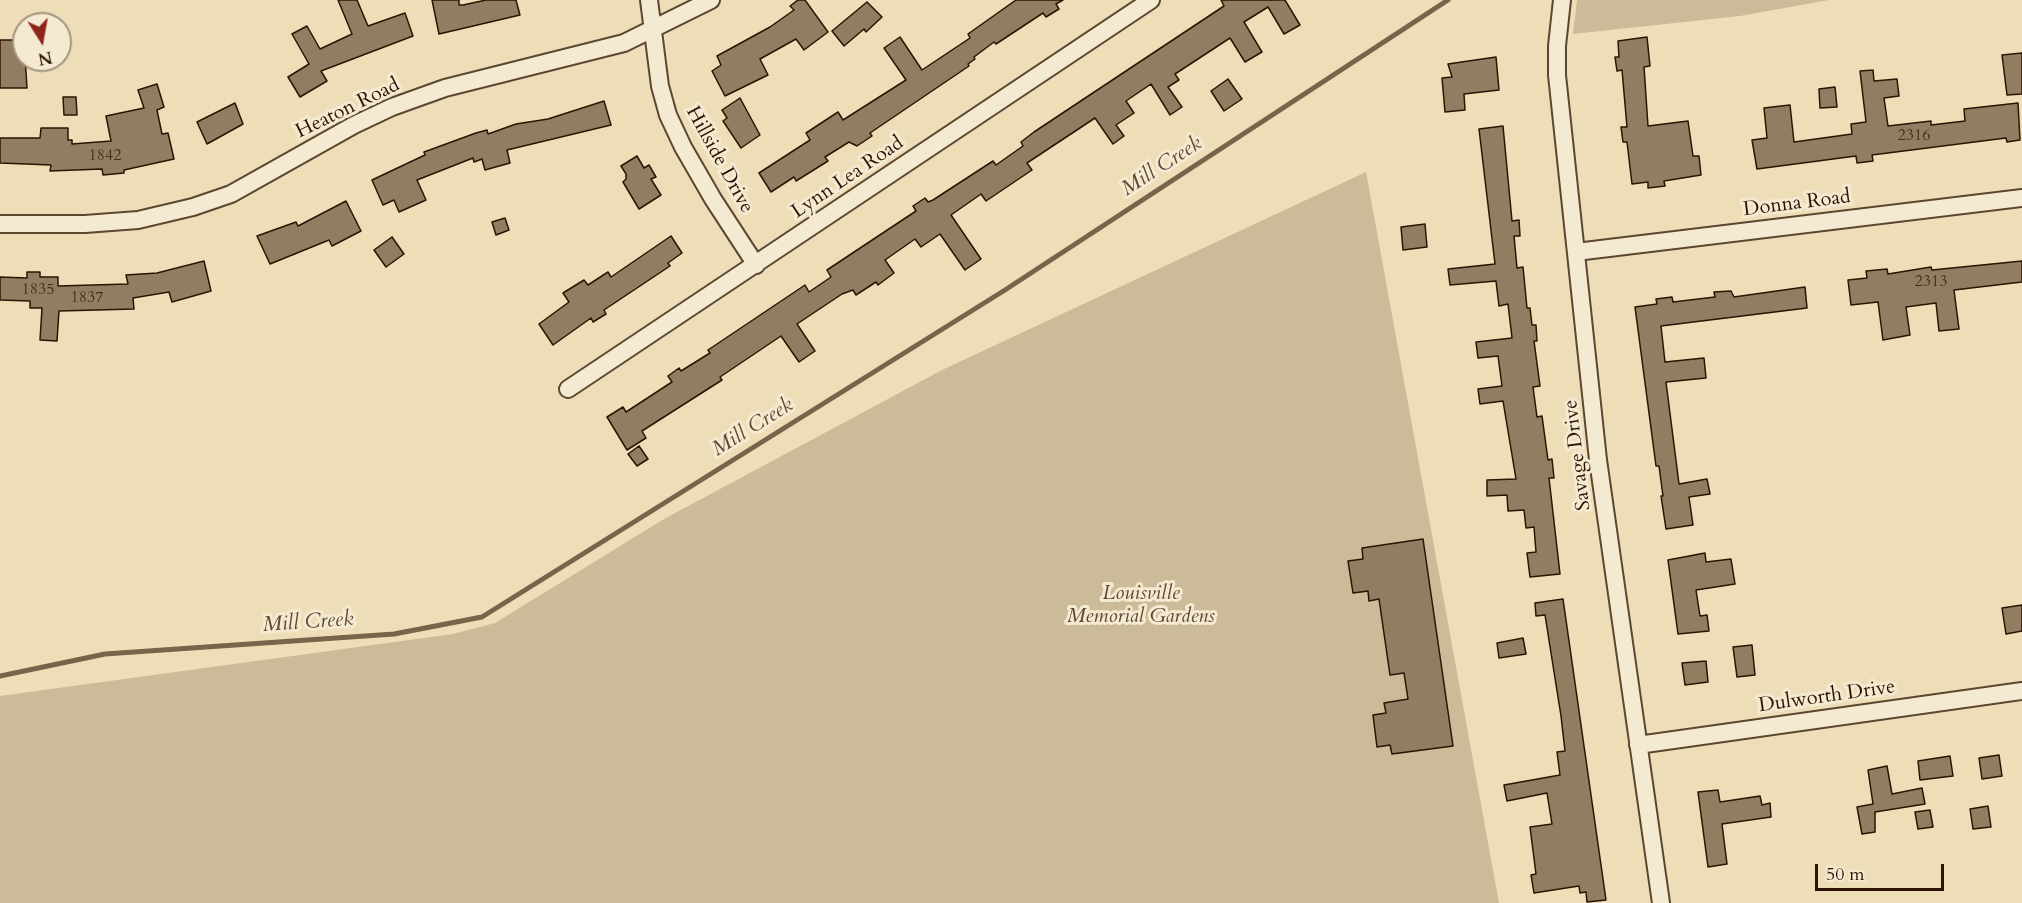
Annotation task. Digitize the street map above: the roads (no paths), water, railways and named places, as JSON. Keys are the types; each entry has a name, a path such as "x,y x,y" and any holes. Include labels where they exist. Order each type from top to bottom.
{"street":[{"name":"Hillside Drive","path":"649,0 651,30 660,86 668,115 683,147 713,199 756,265"},
{"name":"Heaton Road","path":"0,224 85,224 138,220 193,207 231,194 354,125 392,107 456,85 624,43 711,0"},
{"name":"Lynn Lea Road","path":"568,389 1150,0"},
{"name":"Savage Drive","path":"1562,0 1557,46 1557,75 1598,460 1661,903"},
{"name":"Donna Road","path":"1576,252 2022,198"},
{"name":"Dulworth Drive","path":"1638,745 2022,691"}],"waterway":[{"name":"Mill Creek","path":"0,676 105,654 394,634 482,617 1005,290 1448,0"}],"park label":[{"name":"Louisville Memorial Gardens","path":"1141,606"}]}
